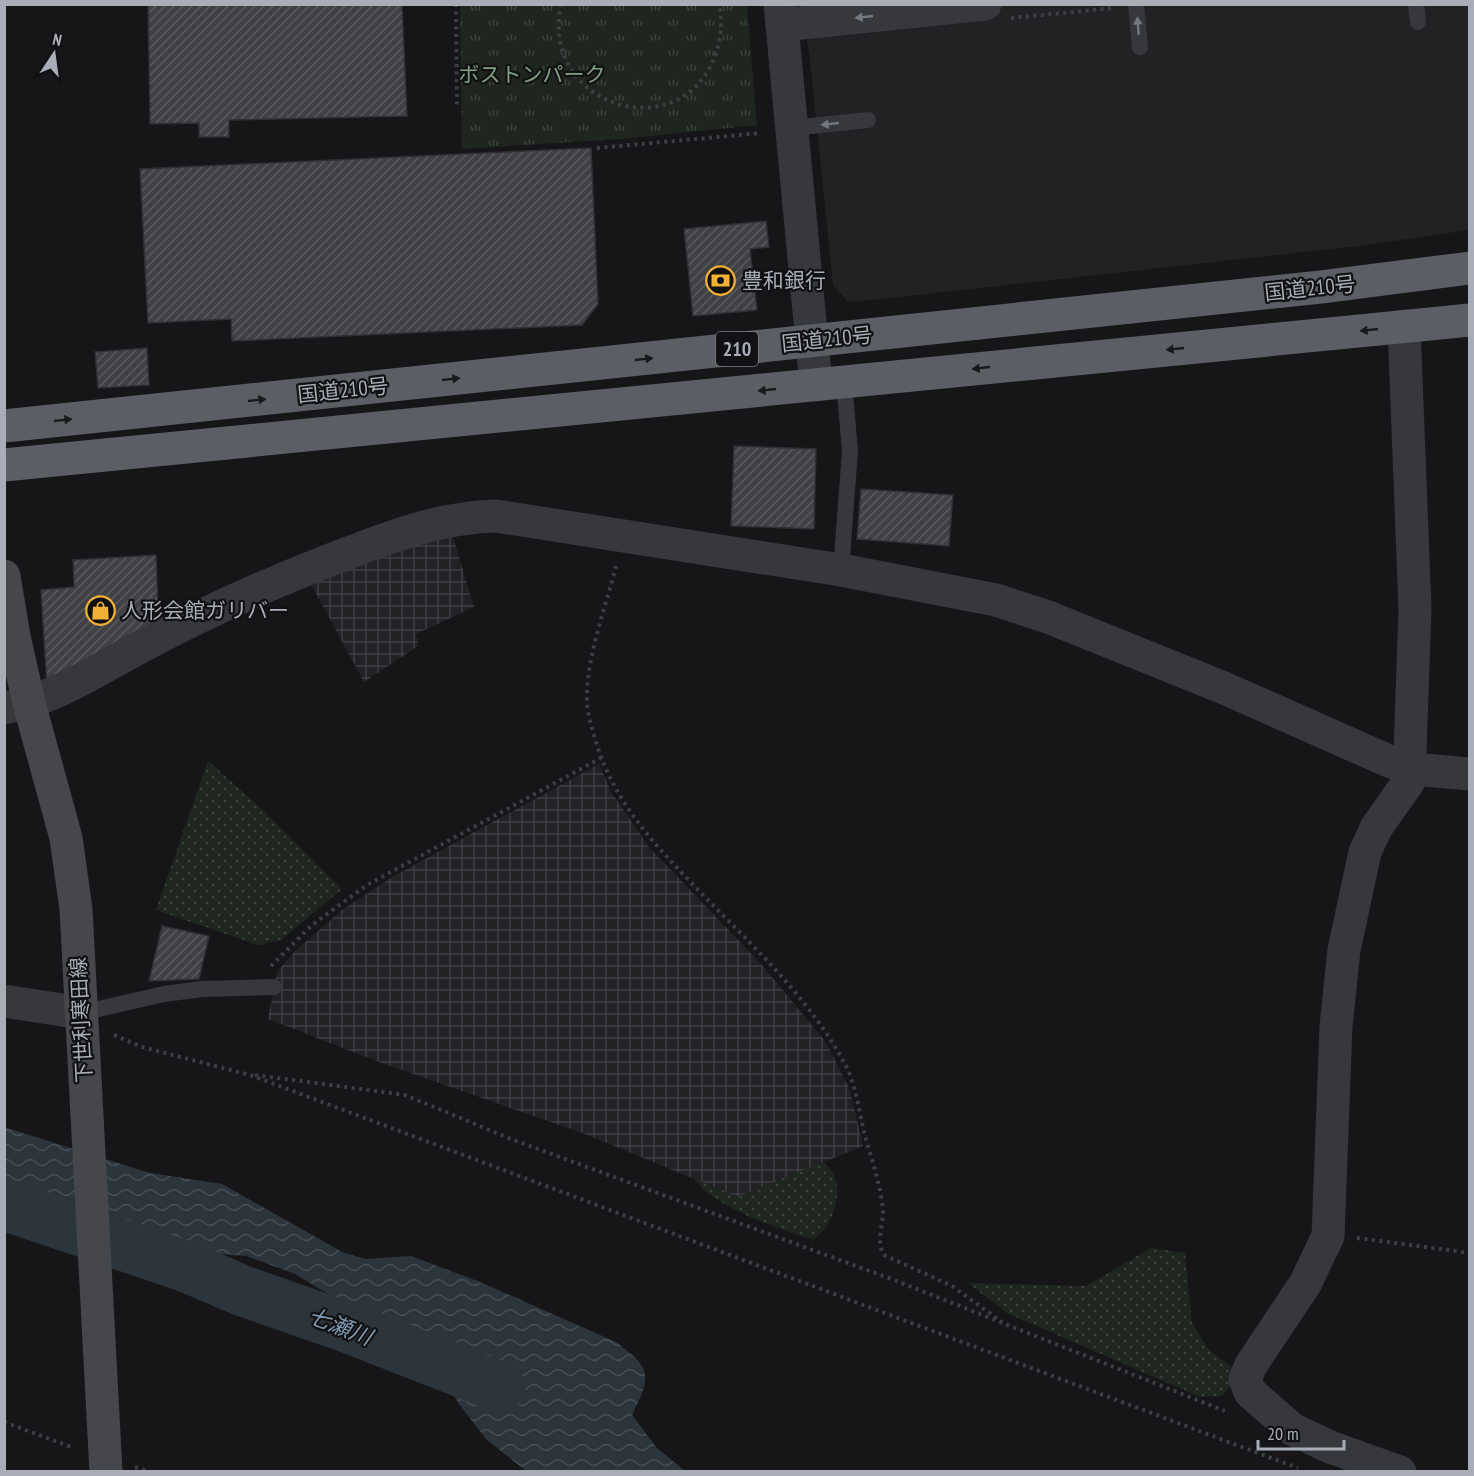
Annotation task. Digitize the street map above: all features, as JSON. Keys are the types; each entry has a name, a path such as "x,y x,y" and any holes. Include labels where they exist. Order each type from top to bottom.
{"highway":[{"name":"国道210号","path":"4,426 1321,287 1470,268"},
{"name":"国道210号","path":"4,465 1470,320"}],"main road":[{"name":"下世利寒田線","path":"4,576 14,636 17,706 66,838 76,909 105,1458"}],"street":[{"path":"830,384 812,341 780,130 781,15 996,12"},
{"path":"1400,1472 1330,1447 1292,1429 1250,1392 1245,1379 1251,1365 1305,1284 1328,1236 1336,1026 1344,950 1365,852 1376,828 1405,790 1408,781 1415,609 1404,326"},
{"path":"17,706 47,698 162,636 278,580 414,530 469,517 496,516 841,570 1022,607 1287,714 1356,748 1409,767 1470,774"},
{"path":"4,1002 81,1013"}],"lane":[{"path":"1416,4 1418,22"},
{"path":"1136,5 1140,47"},
{"path":"780,130 868,120"},
{"path":"830,384 850,451 841,570"},
{"path":"81,1013 143,997 202,989 274,987"}],"path":[{"path":"456,4 457,108"},
{"path":"561,4 558,34 561,49 573,74 594,94 620,106 648,108 664,105 689,92 709,71 720,45 719,4"},
{"path":"996,12 1136,5"},
{"path":"597,148 780,130"},
{"path":"624,536 587,686 588,717 601,758 614,786 639,826 794,992 838,1052 852,1080 877,1179 883,1211 879,1248 884,1255 952,1286 1005,1324"},
{"path":"253,987 277,958 312,925 367,885 601,758"},
{"path":"81,1013 112,1034 142,1047 250,1075 1306,1472"},
{"path":"250,1075 330,1083 405,1095 511,1139 894,1280 1229,1413"},
{"path":"1328,1236 1388,1241 1470,1253"},
{"path":"4,1422 65,1446 105,1458"}],"shaded area":[{"path":"801,5 1469,5 1469,230 1367,245 847,301 833,285 810,60"},
{"path":"452,533 474,607 416,634 418,646 364,682 312,586 301,581"},
{"path":"599,764 612,793 649,847 762,965 826,1042 850,1090 863,1146 738,1197 585,1134 379,1062 268,1019 277,972 295,951 342,910 394,876"}],"green space":[{"name":"ボストンパーク","path":"460,5 747,5 757,125 621,139 462,149"},
{"path":"208,761 263,810 342,889 281,940 258,945 156,910"},
{"path":"823,1162 836,1179 836,1202 828,1224 813,1239 785,1231 730,1207 702,1188 695,1179 738,1197"},
{"path":"1151,1248 1185,1253 1192,1323 1209,1350 1236,1370 1234,1382 1222,1396 1200,1397 1007,1313 968,1283 1086,1286"}],"water":[{"path":"4,1127 150,1173 222,1184 344,1253 366,1259 411,1256 480,1282 616,1342 637,1359 645,1374 643,1391 632,1415 657,1448 685,1471 526,1471 486,1439 459,1404 424,1346 403,1332 360,1313 295,1274 247,1256 192,1252 149,1260 5,1231"}],"building":[{"path":"148,4 402,4 407,116 229,120 229,137 199,137 199,123 150,124"},
{"path":"591,148 598,304 582,325 232,341 231,319 148,323 140,169"},
{"name":"豊和銀行","path":"766,221 769,247 750,249 757,310 693,316 684,229"},
{"path":"147,348 149,385 98,388 95,352"},
{"path":"734,446 816,449 814,529 731,526"},
{"path":"861,489 953,495 949,546 857,539"},
{"name":"人形会館ガリバー","path":"156,555 159,630 47,687 41,590 74,587 73,560"},
{"path":"162,926 209,936 199,979 149,981"}],"waterway":[{"name":"七瀬川","path":"4,1205 187,1267 243,1291 349,1328 500,1387"}],"place":[{"name":"豊和銀行","path":"721,280"},
{"name":"人形会館ガリバー","path":"100,610"}]}
